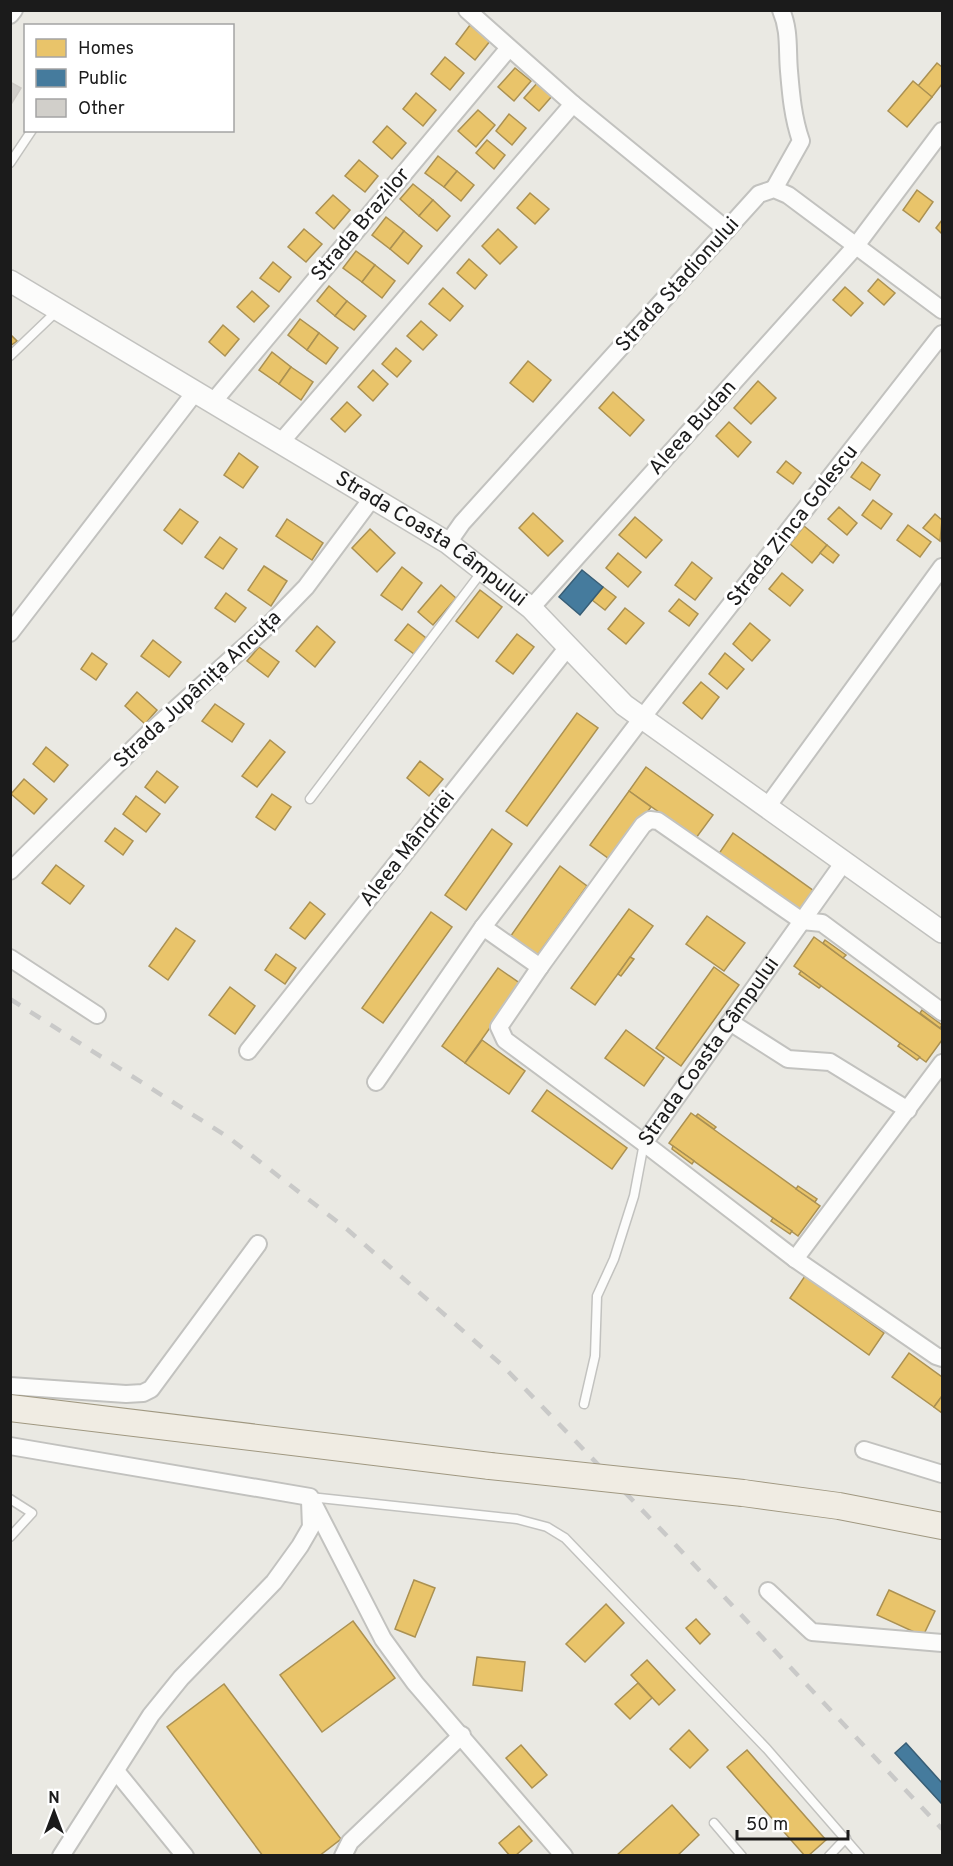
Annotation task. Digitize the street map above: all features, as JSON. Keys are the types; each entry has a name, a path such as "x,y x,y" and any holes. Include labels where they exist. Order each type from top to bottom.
{"main road":[{"path":"10,1408 490,1466 743,1493 839,1506 942,1526"}],"street":[{"path":"10,15 14,10"},
{"path":"467,10 573,104 727,230"},
{"path":"781,10 788,26 793,110 801,141 774,189 788,195 942,310"},
{"name":"Strada Brazilor","path":"204,397 509,48"},
{"path":"281,442 573,104"},
{"name":"Aleea Budan","path":"531,608 855,247 942,131"},
{"name":"Strada Stadionului","path":"448,543 462,523 759,194 774,189"},
{"name":"Strada Coasta Câmpului","path":"10,280 448,543 531,608 624,705 942,932"},
{"name":"Strada Zinca Golescu","path":"642,717 942,334"},
{"path":"10,633 204,397"},
{"name":"Strada Jupânița Ancuța","path":"10,871 148,734 297,596 373,497"},
{"path":"767,807 942,567"},
{"name":"Aleea Mândriei","path":"248,1051 568,647"},
{"path":"376,1082 483,927 642,717"},
{"path":"644,1143 501,1035 499,1027 643,825 650,820 658,821 802,921 822,923 942,1012"},
{"name":"Strada Coasta Câmpului","path":"844,862 644,1143 795,1259 942,1358"},
{"path":"483,927 540,967"},
{"path":"10,958 97,1015"},
{"path":"730,1022 788,1059 830,1062 908,1110"},
{"path":"795,1259 942,1063"},
{"path":"10,1386 126,1394 143,1393 151,1389 258,1244"},
{"path":"10,1446 310,1497"},
{"path":"864,1450 942,1474"},
{"path":"310,1497 383,1639 416,1683 462,1735 558,1854"},
{"path":"61,1856 151,1715 181,1678 274,1582 300,1546 311,1527 310,1497"},
{"path":"768,1590 812,1632 942,1643"},
{"path":"343,1856 350,1842 462,1735"},
{"path":"116,1771 185,1856"}],"lane":[{"path":"10,163 31,132"},
{"path":"10,356 59,309"},
{"path":"310,799 483,570"},
{"path":"584,1404 595,1356 597,1296 614,1259 634,1196 644,1143"},
{"path":"310,1497 517,1519 547,1527 565,1538 767,1749 860,1856"},
{"path":"10,1499 32,1513 10,1537"},
{"path":"714,1823 742,1856"},
{"path":"829,1856 846,1838"}],"building: Homes":[{"path":"470,25 490,41 475,60 456,44"},
{"path":"445,57 464,73 450,90 431,74"},
{"path":"937,63 942,67 942,84 932,97 918,86"},
{"path":"515,68 531,81 514,101 498,87"},
{"path":"913,81 932,97 907,127 888,111"},
{"path":"538,82 553,95 539,111 524,98"},
{"path":"416,93 436,110 423,126 403,109"},
{"path":"478,110 495,125 476,147 458,131"},
{"path":"509,114 526,128 512,145 496,131"},
{"path":"387,126 406,143 392,159 373,142"},
{"path":"487,140 505,155 494,169 476,153"},
{"path":"438,156 457,171 444,187 425,173"},
{"path":"359,160 378,176 365,192 345,176"},
{"path":"457,171 474,185 461,201 444,187"},
{"path":"413,184 433,200 419,216 400,199"},
{"path":"917,190 933,202 919,222 903,210"},
{"path":"530,193 549,209 535,224 517,208"},
{"path":"333,195 350,210 334,229 316,213"},
{"path":"433,200 450,216 437,231 419,216"},
{"path":"386,217 404,231 390,249 372,235"},
{"path":"942,220 942,234 936,228"},
{"path":"304,229 322,244 306,262 288,247"},
{"path":"498,229 517,247 500,264 482,246"},
{"path":"404,231 422,246 408,264 390,249"},
{"path":"356,251 375,265 362,282 343,268"},
{"path":"469,259 487,275 475,289 457,273"},
{"path":"273,262 291,277 279,292 260,278"},
{"path":"375,265 395,281 382,298 362,282"},
{"path":"878,279 895,293 884,305 868,291"},
{"path":"329,286 347,301 335,316 317,301"},
{"path":"845,287 863,303 851,316 833,300"},
{"path":"443,288 463,306 450,321 429,304"},
{"path":"252,291 269,306 254,322 237,307"},
{"path":"347,301 366,316 354,330 335,316"},
{"path":"300,319 319,333 307,350 288,335"},
{"path":"421,321 437,335 423,350 407,336"},
{"path":"223,325 239,339 225,356 209,342"},
{"path":"319,333 338,348 326,364 307,350"},
{"path":"10,334 17,341 10,346"},
{"path":"396,348 411,361 397,377 382,364"},
{"path":"272,352 291,367 279,384 259,370"},
{"path":"528,361 551,380 533,402 510,383"},
{"path":"291,367 313,382 301,400 279,384"},
{"path":"373,370 388,384 373,401 358,387"},
{"path":"758,381 776,398 751,424 734,408"},
{"path":"613,392 644,420 630,436 599,408"},
{"path":"347,402 361,415 345,432 331,419"},
{"path":"729,422 751,442 738,457 716,436"},
{"path":"239,453 258,467 243,488 224,475"},
{"path":"786,461 801,473 793,484 777,472"},
{"path":"862,462 880,475 870,490 851,477"},
{"path":"873,500 892,514 881,529 862,515"},
{"path":"839,507 857,523 847,535 828,519"},
{"path":"180,509 198,522 182,544 164,530"},
{"path":"533,513 563,541 548,556 519,528"},
{"path":"935,514 942,520 940,541 923,528"},
{"path":"635,517 662,540 646,558 619,535"},
{"path":"287,519 323,543 312,560 276,536"},
{"path":"908,525 931,542 920,557 897,540"},
{"path":"804,526 827,545 812,563 790,544"},
{"path":"370,529 395,553 377,572 352,548"},
{"path":"220,537 237,549 223,569 205,557"},
{"path":"827,545 839,555 833,563 820,553"},
{"path":"618,553 641,572 628,587 606,568"},
{"path":"692,562 712,578 695,600 675,585"},
{"path":"264,566 287,581 271,606 248,590"},
{"path":"402,567 422,583 402,610 381,595"},
{"path":"782,573 803,590 790,606 769,589"},
{"path":"441,585 456,598 433,625 418,612"},
{"path":"603,587 616,597 605,610 592,600"},
{"path":"480,590 502,607 478,638 456,621"},
{"path":"226,593 246,608 235,622 215,608"},
{"path":"679,599 698,614 689,626 669,611"},
{"path":"625,608 644,623 626,644 608,629"},
{"path":"750,623 770,640 752,661 733,644"},
{"path":"408,624 426,638 414,654 395,640"},
{"path":"317,626 335,642 315,667 296,651"},
{"path":"517,634 534,647 513,674 496,661"},
{"path":"153,640 181,662 169,677 141,656"},
{"path":"259,647 279,662 268,677 247,661"},
{"path":"92,653 107,664 96,680 81,669"},
{"path":"725,653 744,669 727,689 709,674"},
{"path":"701,682 719,697 702,719 683,703"},
{"path":"137,692 157,710 145,724 125,706"},
{"path":"215,704 244,724 232,742 202,721"},
{"path":"577,713 598,728 527,826 506,811"},
{"path":"270,740 285,752 257,787 242,776"},
{"path":"46,747 68,765 54,782 33,764"},
{"path":"420,761 443,779 429,796 407,778"},
{"path":"646,767 713,815 696,838 629,791"},
{"path":"157,771 178,787 165,803 145,787"},
{"path":"24,779 47,799 34,814 11,794"},
{"path":"629,791 651,807 612,861 590,845"},
{"path":"272,794 291,807 275,830 256,817"},
{"path":"136,796 160,814 146,832 123,814"},
{"path":"115,828 133,841 123,855 105,841"},
{"path":"492,829 512,844 466,910 445,895"},
{"path":"733,833 814,891 799,913 718,855"},
{"path":"56,865 84,886 70,904 42,883"},
{"path":"560,866 587,886 537,956 510,937"},
{"path":"310,902 325,914 305,939 290,928"},
{"path":"629,909 653,926 595,1005 571,988"},
{"path":"431,912 452,927 383,1023 362,1008"},
{"path":"707,916 745,943 724,971 686,944"},
{"path":"176,928 195,941 168,980 149,966"},
{"path":"814,937 942,1030 942,1040 926,1062 794,966"},
{"path":"825,940 846,955 843,958 823,943"},
{"path":"276,954 296,968 285,984 265,970"},
{"path":"630,957 634,959 621,976 618,974"},
{"path":"714,967 739,985 681,1066 656,1048"},
{"path":"498,968 521,984 465,1063 442,1046"},
{"path":"801,971 821,986 819,988 799,974"},
{"path":"230,987 255,1006 235,1034 209,1015"},
{"path":"922,1010 942,1025 940,1028 920,1013"},
{"path":"626,1030 664,1058 644,1086 605,1058"},
{"path":"482,1040 525,1071 509,1094 465,1063"},
{"path":"900,1043 920,1057 917,1060 898,1046"},
{"path":"547,1090 627,1148 612,1169 532,1111"},
{"path":"691,1113 820,1206 798,1236 669,1143"},
{"path":"698,1114 716,1127 714,1129 696,1116"},
{"path":"673,1146 694,1161 692,1164 672,1149"},
{"path":"798,1186 817,1199 815,1202 796,1189"},
{"path":"773,1218 792,1231 790,1234 771,1221"},
{"path":"805,1276 884,1333 869,1355 790,1298"},
{"path":"909,1353 942,1377 942,1396 934,1407 892,1377"},
{"path":"942,1396 942,1413 934,1407"},
{"path":"414,1580 435,1588 415,1637 395,1629"},
{"path":"889,1590 935,1611 923,1636 877,1615"},
{"path":"606,1604 624,1623 585,1662 566,1644"},
{"path":"696,1619 710,1634 700,1644 686,1628"},
{"path":"353,1621 395,1678 322,1732 280,1675"},
{"path":"477,1657 525,1662 522,1691 473,1685"},
{"path":"647,1660 675,1690 659,1705 631,1675"},
{"path":"638,1683 652,1698 630,1719 615,1704"},
{"path":"224,1684 341,1839 319,1856 263,1856 167,1727"},
{"path":"689,1730 708,1750 690,1768 670,1749"},
{"path":"521,1745 547,1775 532,1788 506,1758"},
{"path":"747,1750 826,1840 808,1856 805,1856 727,1767"},
{"path":"672,1805 699,1835 677,1856 616,1856"},
{"path":"519,1826 532,1841 515,1856 510,1856 499,1843"}],"building: Public":[{"path":"582,570 603,587 580,615 559,597"},
{"path":"906,1743 942,1783 942,1804 895,1753"}],"building: Other":[{"path":"10,82 21,88 10,106"}],"railway":[{"path":"10,999 228,1137 348,1230 502,1365 670,1539 942,1829"}]}
